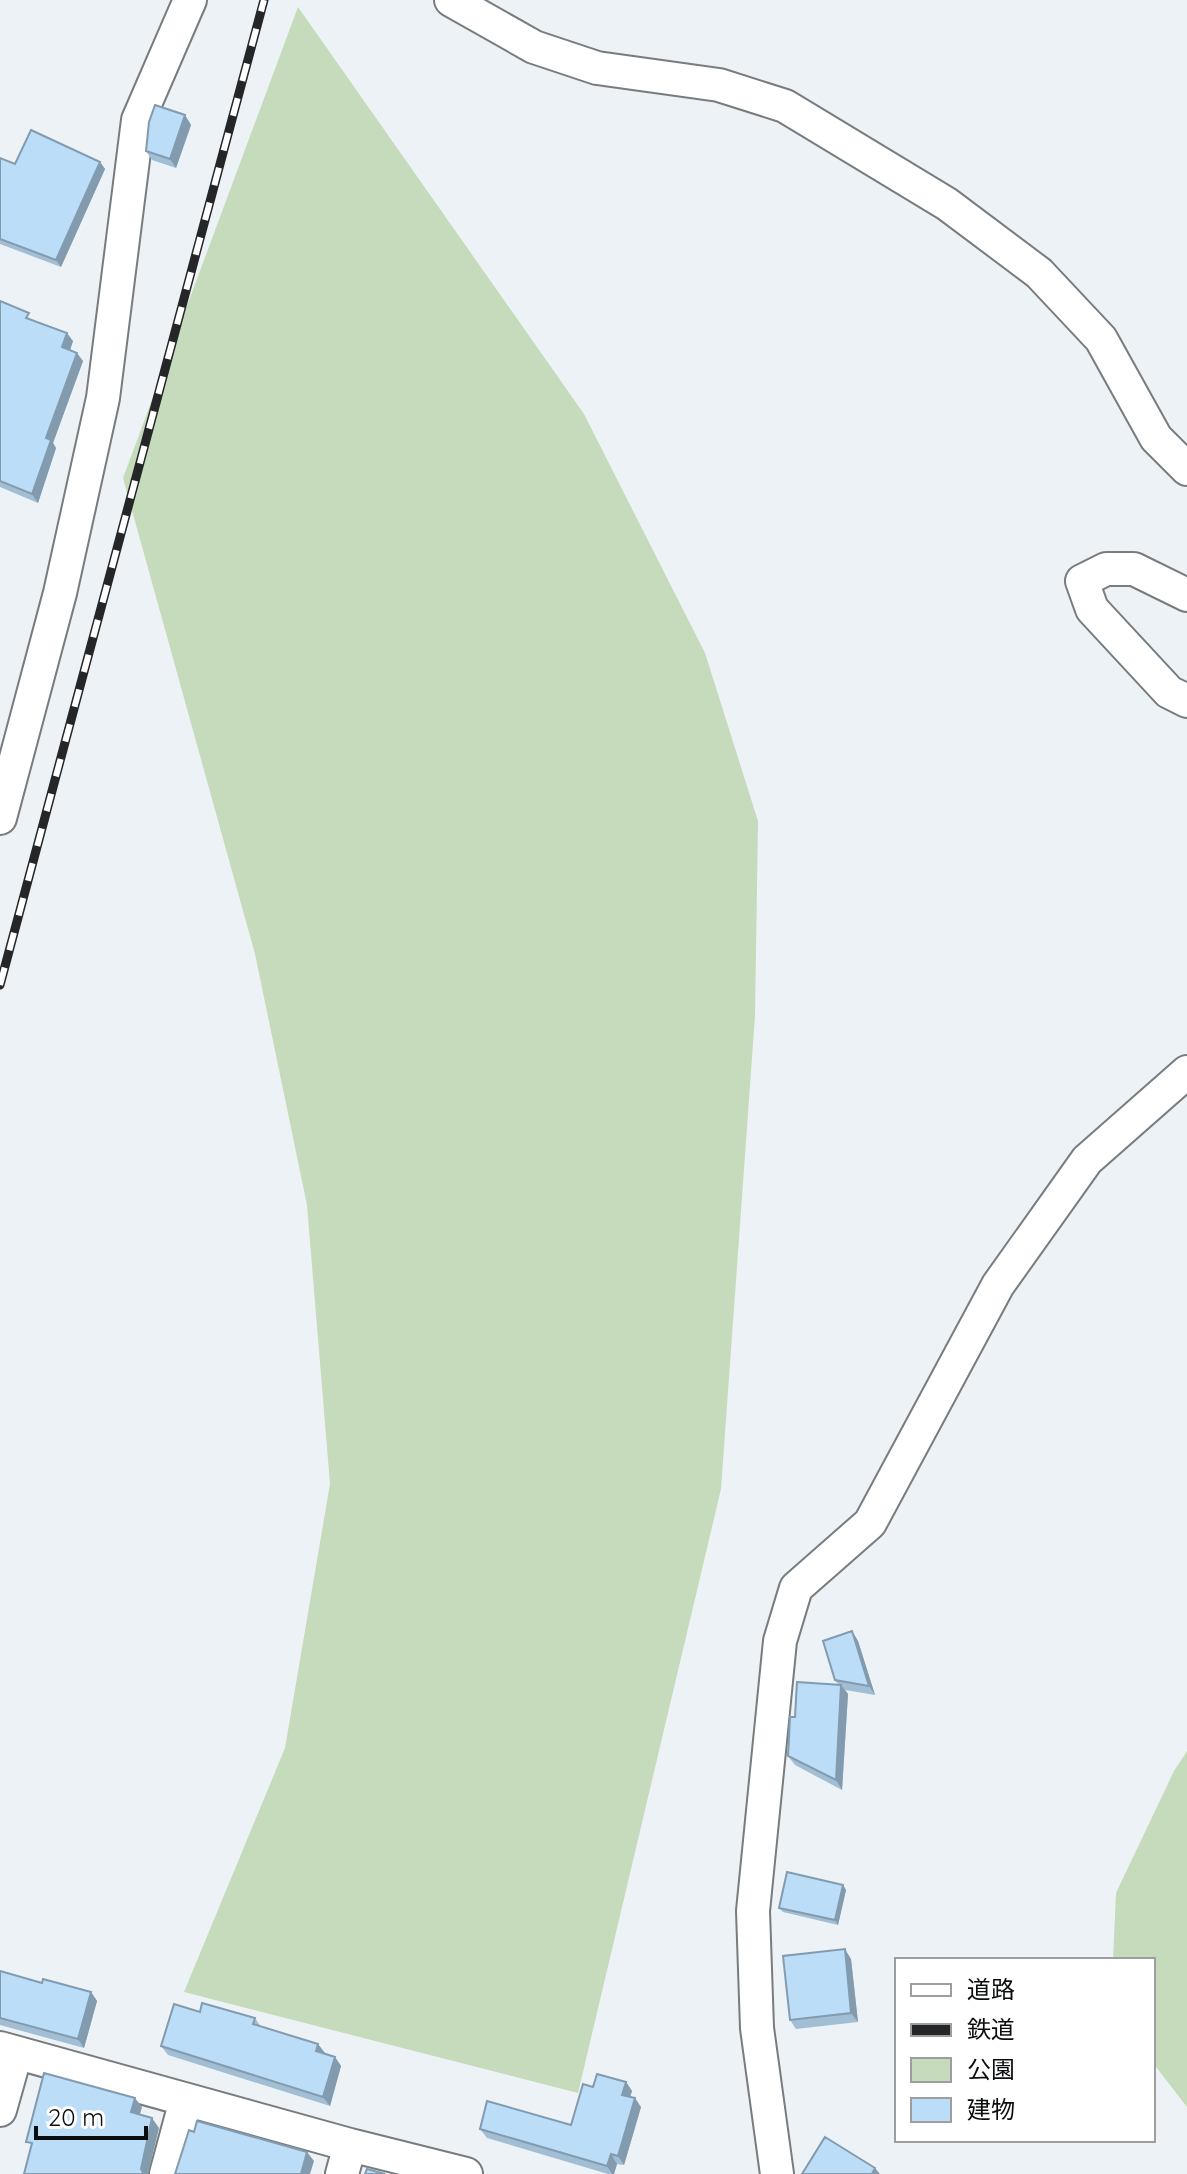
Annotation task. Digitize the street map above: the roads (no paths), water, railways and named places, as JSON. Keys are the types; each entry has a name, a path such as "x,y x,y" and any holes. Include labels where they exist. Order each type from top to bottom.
{"street":[{"path":"0,818 60,593 103,398 138,120 190,0"},
{"path":"451,0 534,47 597,68 719,85 785,106 947,204 1039,273 1101,339 1156,438 1187,469"},
{"path":"1187,595 1134,569 1106,569 1082,581 1092,609 1169,692 1187,701"},
{"path":"777,2174 757,2028 753,1911 780,1641 796,1588 870,1523 998,1285 1087,1160 1187,1072"},
{"path":"0,2110 8,2050 186,2100 346,2160 466,2174"},
{"path":"166,2174 186,2100"}],"railway":[{"path":"0,985 264,0"}]}
